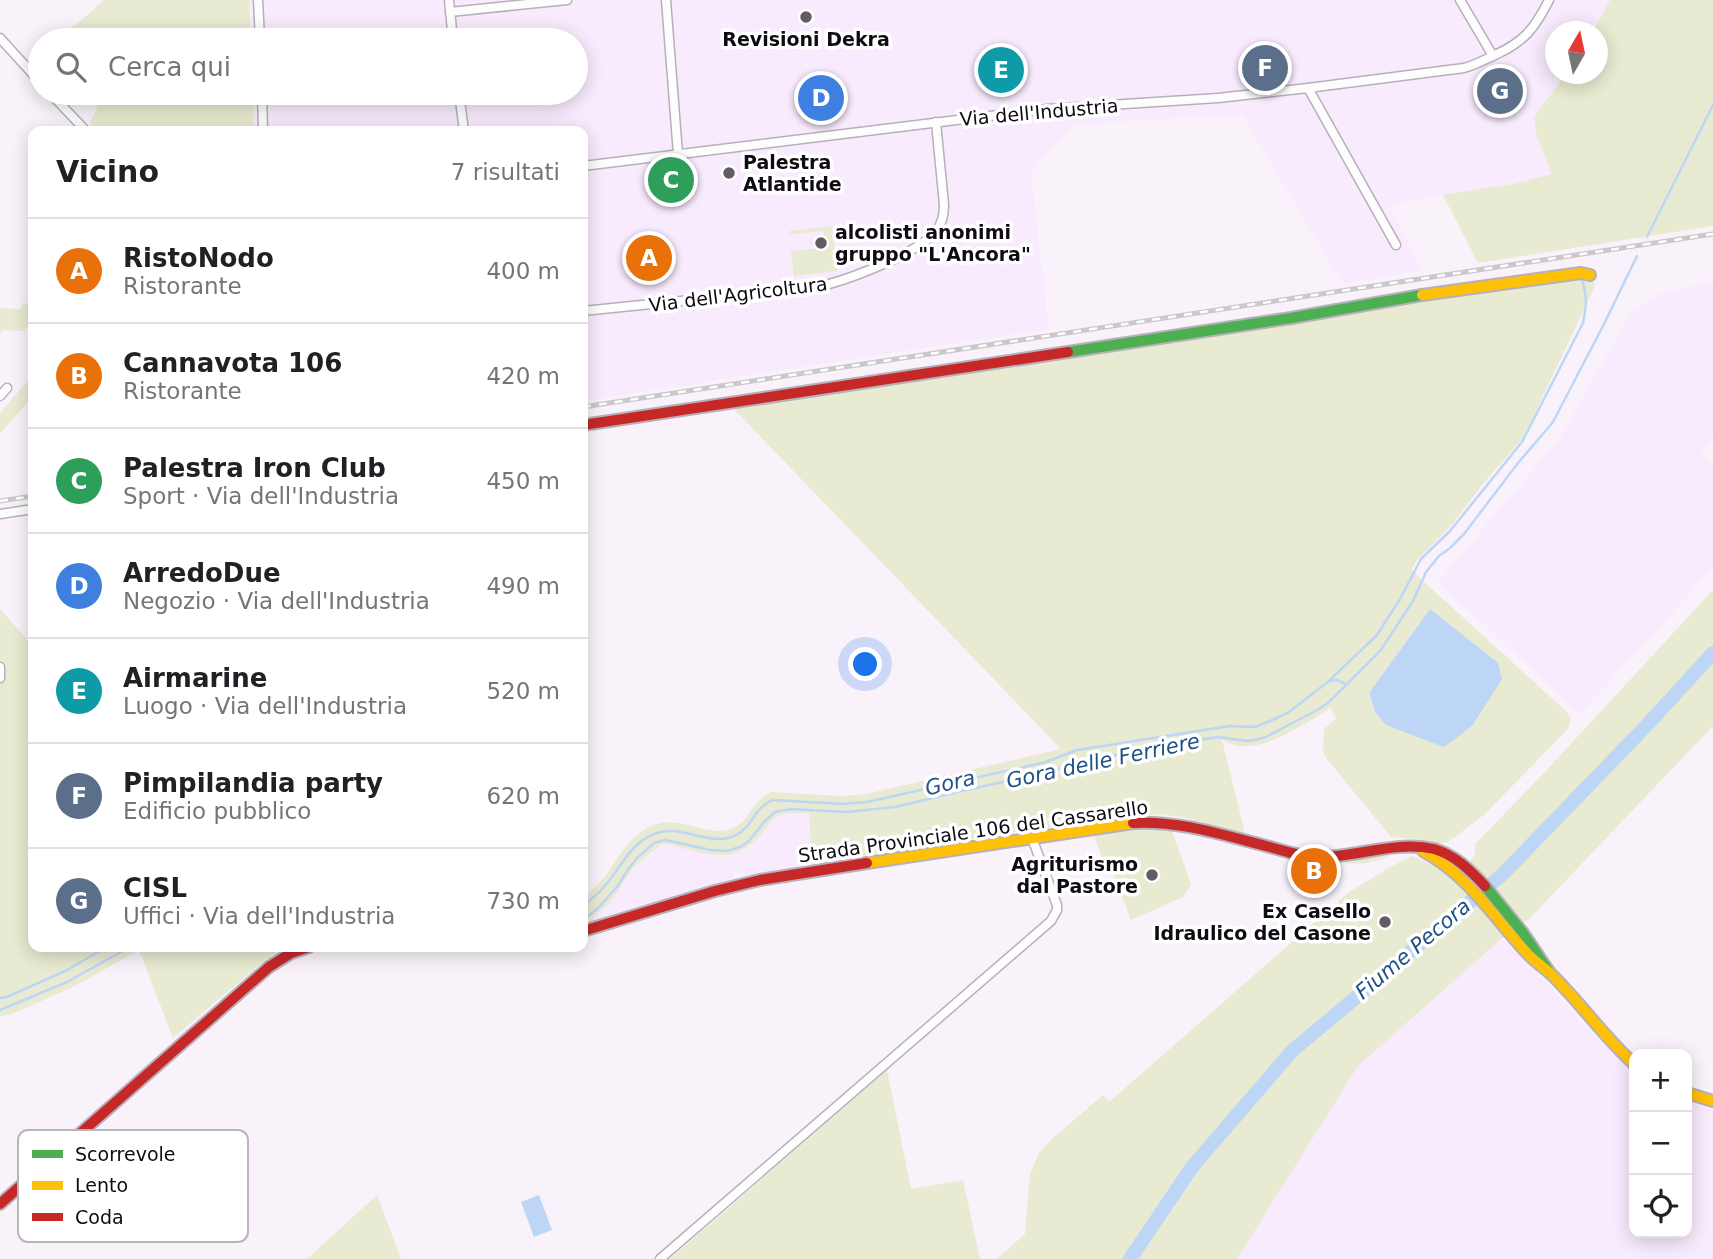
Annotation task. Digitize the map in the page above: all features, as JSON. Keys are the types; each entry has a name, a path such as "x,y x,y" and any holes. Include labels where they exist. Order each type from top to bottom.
{"street":[{"path":"258,0 259,28"},
{"path":"449,0 452,28"},
{"path":"450,12 567,0"},
{"path":"666,0 678,154"},
{"path":"1460,0 1493,56"},
{"name":"Via dell'Industria","path":"588,165 1047,109 1218,97 1464,68 1513,47 1526,36 1549,0"},
{"path":"0,38 28,69"},
{"path":"1308,88 1396,244"},
{"path":"61,105 81,126"},
{"path":"262,105 263,126"},
{"path":"461,105 463,126"},
{"name":"Via dell'Agricoltura","path":"588,310 817,287 862,274 909,251 936,232 943,217 936,122"},
{"path":"588,424 1448,292 1543,278 1590,275"},
{"path":"0,396 7,388"},
{"path":"0,514 28,510"},
{"path":"0,667 0,678"},
{"name":"Strada Provinciale 106 del Cassarello","path":"588,929 760,880 1147,821 1174,824 1310,856 1347,856 1384,849 1440,851 1451,856 1495,918 1528,955 1550,973 1615,1047 1629,1059"},
{"path":"660,1259 1051,921 1057,905 1032,838"},
{"name":"Strada Provinciale 106 del Cassarello","path":"1464,872 1505,911 1536,949 1550,973"},
{"path":"84,1130 269,967 294,952"},
{"path":"1692,1095 1713,1101"},
{"path":"0,1204 18,1188"}],"shaded area":[{"path":"249,0 1610,0 1598,21 1545,21 1545,84 1559,84 1534,117 1537,138 1553,174 1513,184 1389,204 1422,270 1343,284 1242,115 1074,124 1031,173 1049,329 588,400 588,126 254,126 253,105 588,105 588,28 250,28"},
{"path":"1713,282 1713,437 1701,451 1713,463 1713,568 1580,714 1438,582 1560,438 1631,313 1663,293"},
{"path":"809,812 812,864 746,876 740,870 734,872 733,878 594,923 593,917 610,903 634,867 660,845 714,855 763,832 779,815"},
{"path":"1501,939 1527,961 1597,1039 1629,1067 1629,1238 1692,1238 1692,1103 1713,1110 1713,1259 1237,1259 1358,1066"}],"green space":[{"path":"104,0 249,0 250,28 70,28"},
{"path":"1610,0 1713,0 1713,226 1478,263 1443,195 1513,184 1552,174 1537,138 1534,117 1559,84 1608,84 1608,21 1598,21"},
{"path":"98,105 253,105 254,126 93,126 90,122"},
{"path":"832,226 837,271 794,276 791,251 825,248 824,231 790,234 789,231"},
{"path":"1592,269 1595,286 1523,438 1411,570 1568,713 1571,720 1568,729 1484,815 1448,842 1437,844 1391,837 1326,758 1323,751 1324,729 1336,719 1330,708 1277,739 1265,743 1240,746 1222,740 1244,834 1186,818 1159,814 1027,830 812,864 809,813 780,815 770,822 753,843 731,854 711,854 660,845 634,867 610,903 593,917 594,923 588,924 588,893 603,879 631,841 654,825 675,823 707,830 727,830 740,824 759,801 771,792 842,796 866,794 1061,749 732,407 1333,313","holes":["1430,609 1375,712 1369,693"]},
{"path":"22,303 28,304 28,328 25,328 25,331 2,330 0,334 0,308 21,309"},
{"path":"28,381 28,402 0,434 0,413"},
{"path":"1713,590 1713,726 1529,919 1501,939 1358,1066 1237,1259 997,1259 1025,1234 1030,1174 1039,1153 1052,1139 1103,1095 1109,1102 1348,893 1412,856 1446,871 1457,882 1475,854 1475,844"},
{"path":"0,609 28,640 28,952 135,952 73,987 12,1014 0,1016"},
{"name":"Agriturismo dal Pastore","path":"1129,829 1172,831 1191,884 1183,897 1131,920 1112,869 1107,871 1094,835"},
{"path":"1394,852 1368,863 1339,862"},
{"path":"140,952 277,952 265,960 173,1038"},
{"path":"887,1070 911,1189 963,1180 980,1259 670,1259"},
{"path":"377,1195 401,1259 307,1259"}],"water":[{"path":"1430,609 1498,663 1502,679 1472,726 1444,747 1386,725 1375,712 1369,693"},
{"path":"539,1195 552,1230 534,1237 521,1202"}],"waterway":[{"name":"Gora delle Ferriere","path":"1647,237 1713,105"},
{"name":"Gora delle Ferriere","path":"588,916 599,907 638,857 654,843 665,840 727,851 748,842 775,812 790,809 847,812 895,807 1147,747 1218,737 1255,740 1319,709 1381,650 1413,601 1426,572 1439,556 1464,534 1553,422 1637,256"},
{"path":"1330,680 1377,635 1421,559 1450,531 1522,442 1583,323 1586,301 1582,279"},
{"name":"Fiume Pecora","path":"1130,1259 1192,1167 1292,1051 1502,875 1713,653"},
{"name":"Gora","path":"588,902 603,888 638,844 664,831 707,838 728,838 745,829 760,809 772,800 842,804 867,802 1046,762 1077,750 1230,726 1255,727 1289,712 1329,681 1337,680 1346,684"},
{"name":"Gora","path":"0,998 65,971 98,952"},
{"name":"Gora delle Ferriere","path":"0,1010 67,982 121,952"}],"railway":[{"path":"588,406 1713,234"},
{"path":"0,501 28,497"}],"traffic: fast":[{"path":"1068,352 1422,295"},
{"path":"1485,886 1523,933 1550,973"}],"traffic: slow":[{"path":"1422,295 1581,273 1590,275"},
{"path":"867,863 1133,823"},
{"path":"1423,851 1453,871 1479,897 1526,952 1561,984 1629,1059"},
{"path":"1692,1095 1713,1101"}],"traffic: jam":[{"path":"588,424 1068,352"},
{"path":"1133,823 1185,826 1311,857 1332,857 1405,847 1434,849 1455,859 1485,886"},
{"path":"588,929 760,880 867,863"},
{"path":"84,1130 269,967 294,952"},
{"path":"0,1204 18,1188"}],"place":[{"name":"Revisioni Dekra","path":"806,17"},
{"name":"Pimpilandia party","path":"1265,68"},
{"name":"Airmarine","path":"1001,70"},
{"name":"CISL","path":"1500,91"},
{"name":"ArredoDue","path":"821,98"},
{"name":"Palestra Atlantide","path":"729,173"},
{"name":"Palestra Iron Club","path":"671,180"},
{"name":"alcolisti anonimi gruppo \"L'Ancora\"","path":"821,243"},
{"name":"RistoNodo","path":"649,258"},
{"name":"Cannavota 106","path":"1314,871"},
{"name":"Agriturismo dal Pastore","path":"1152,875"},
{"name":"Ex Casello Idraulico del Casone","path":"1385,922"}]}
